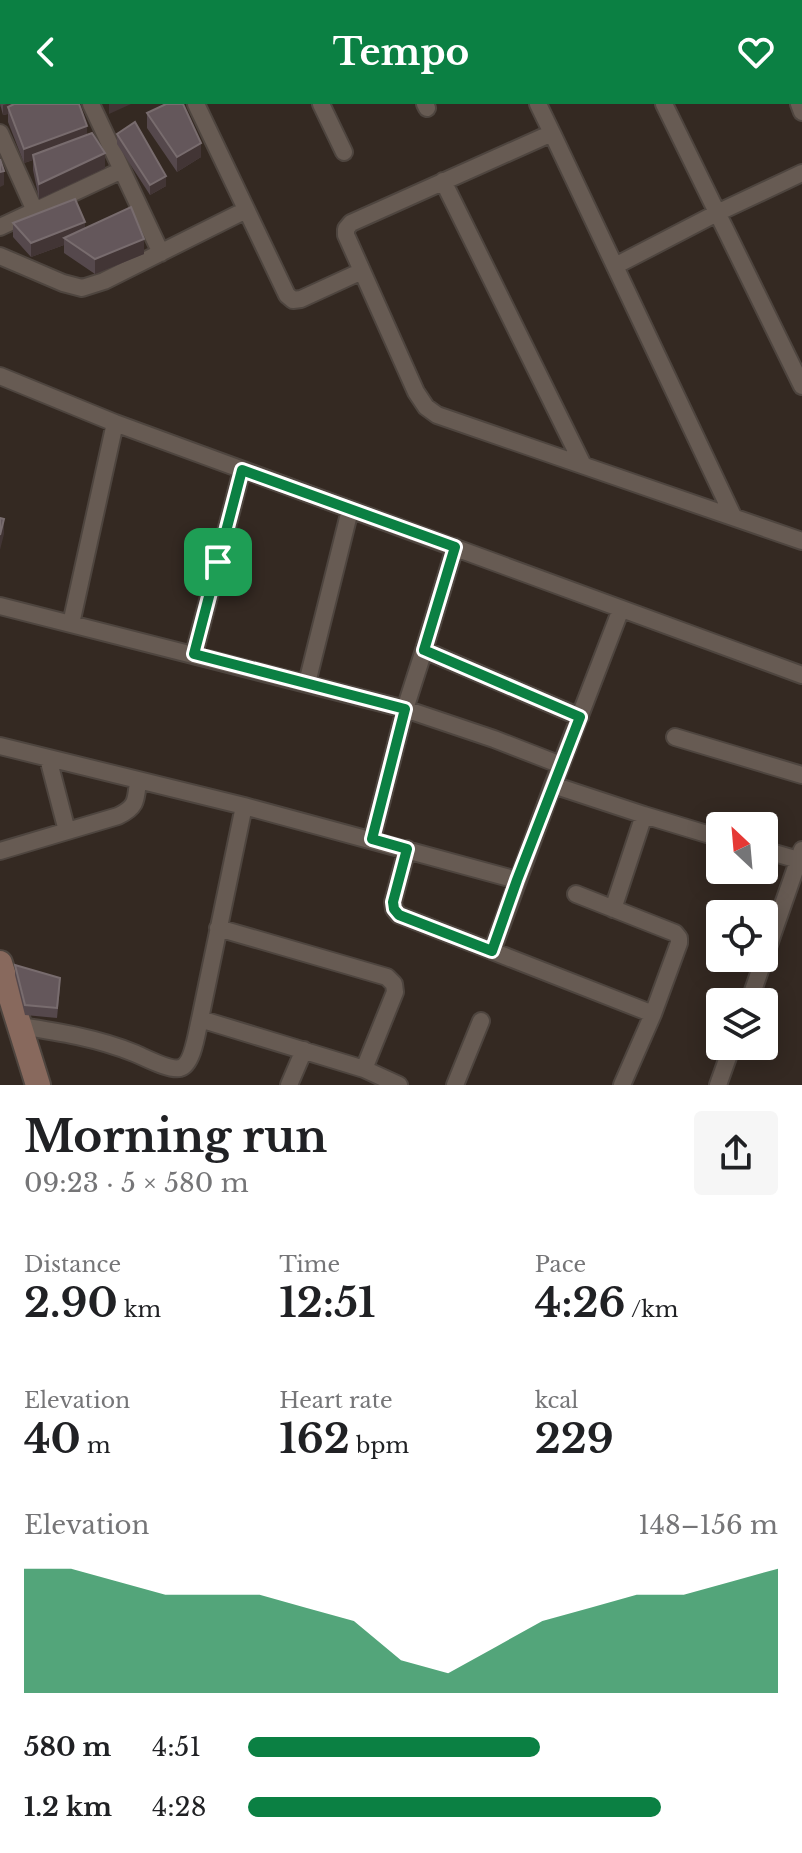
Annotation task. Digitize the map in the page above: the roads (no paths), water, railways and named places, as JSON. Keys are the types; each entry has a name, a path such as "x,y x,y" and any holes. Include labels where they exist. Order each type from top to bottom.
{"street":[{"path":"91,104 161,253"},
{"path":"196,104 287,295 293,300 301,299 362,271"},
{"path":"321,104 344,152"},
{"path":"538,104 733,516"},
{"path":"664,104 802,386"},
{"path":"799,104 802,112"},
{"path":"0,133 35,211"},
{"path":"552,133 351,223 346,229 416,392 426,407 437,415 802,541"},
{"path":"0,227 122,170"},
{"path":"615,266 802,173"},
{"path":"443,181 583,465"},
{"path":"0,256 82,288 104,281 246,210"},
{"path":"0,376 115,423 802,675"},
{"path":"71,624 115,423"},
{"path":"194,654 242,470"},
{"path":"307,683 350,510"},
{"path":"372,839 405,709 455,547"},
{"path":"0,606 405,709 561,765"},
{"path":"492,951 621,609"},
{"path":"424,650 580,717"},
{"path":"675,737 802,775"},
{"path":"0,746 372,839 517,880"},
{"path":"48,758 67,831"},
{"path":"0,851 127,812 136,800 138,781"},
{"path":"553,785 706,834"},
{"path":"20,1026 77,1034 118,1046 171,1068 187,1064 200,1019 244,806"},
{"path":"613,909 644,815"},
{"path":"407,849 393,902 399,915 653,1014"},
{"path":"754,988 801,857 778,853"},
{"path":"576,894 675,933 679,938 653,1014 622,1085"},
{"path":"218,928 387,977 394,984 395,992 364,1069"},
{"path":"0,963 20,1026 33,1084"},
{"path":"200,1019 364,1069 399,1085"},
{"path":"455,1085 481,1021"},
{"path":"289,1085 304,1050"},
{"path":"718,1085 727,1060"}]}
